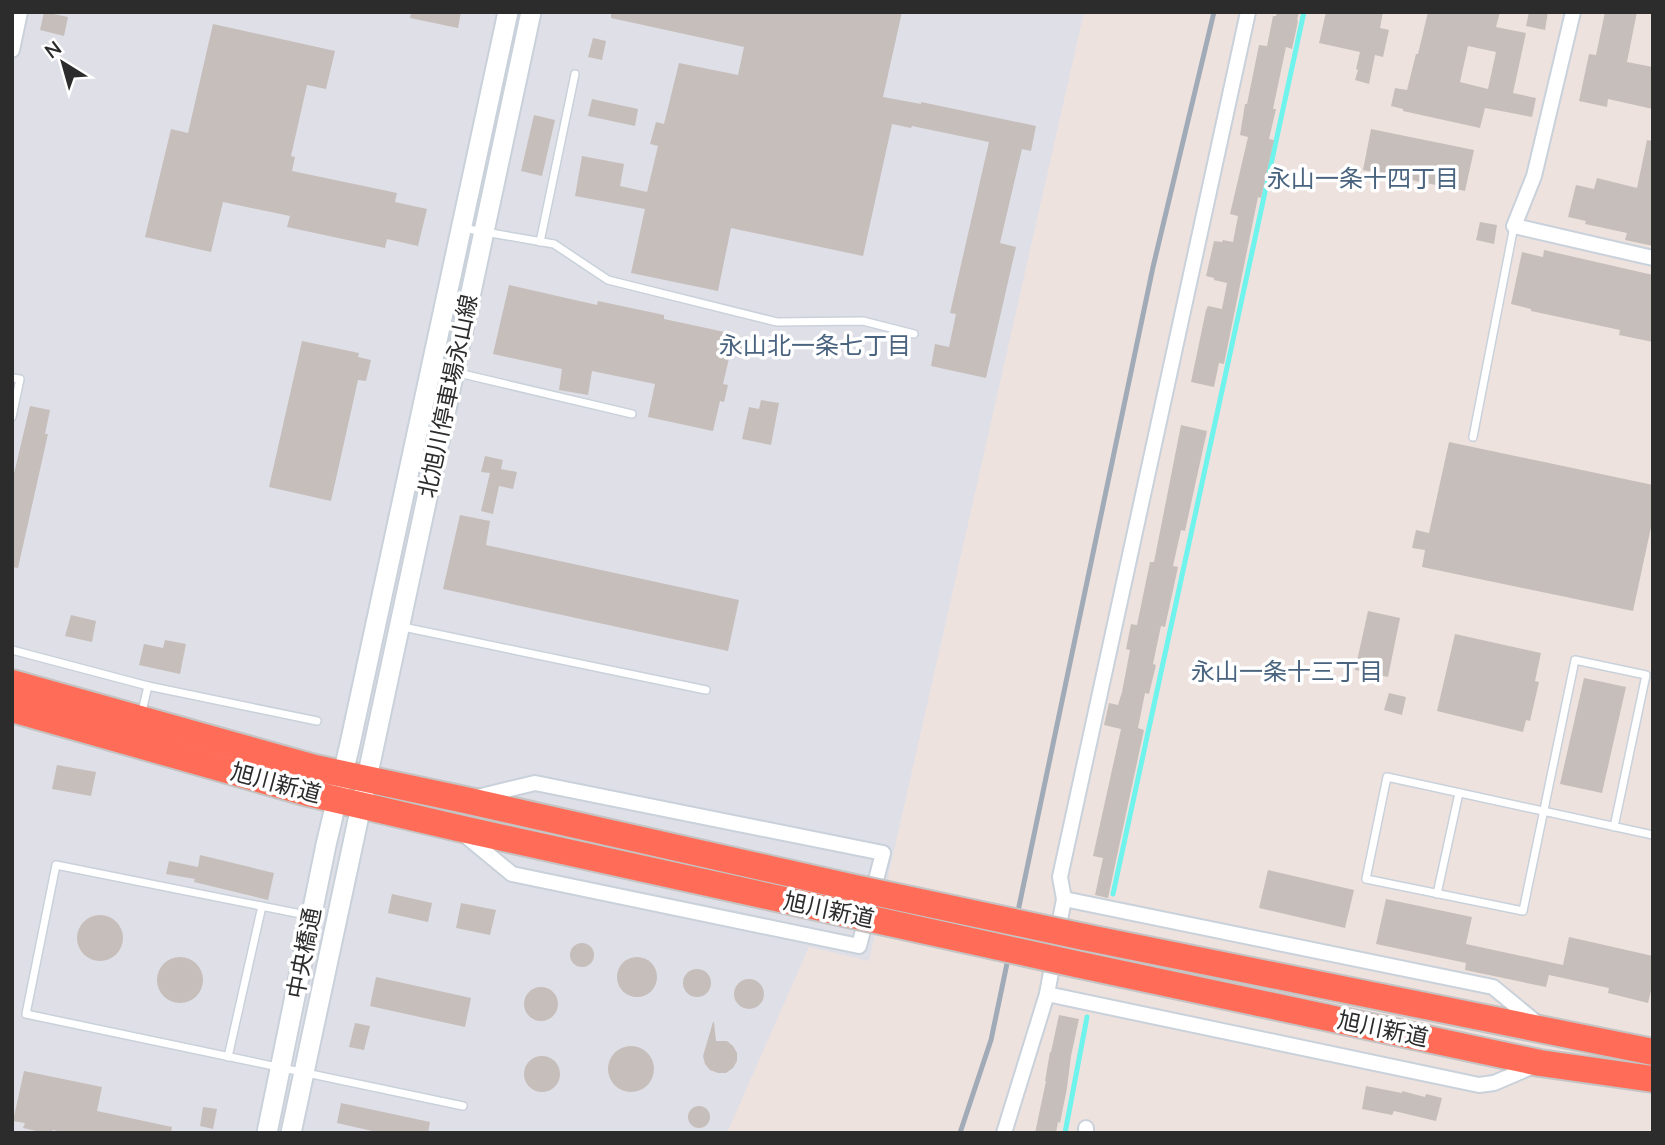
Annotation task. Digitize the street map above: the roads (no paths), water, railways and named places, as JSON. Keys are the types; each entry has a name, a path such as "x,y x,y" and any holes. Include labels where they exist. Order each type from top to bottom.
{"highway":[{"name":"旭川新道","path":"12,683 302,764 351,789 465,800 1084,937 1653,1052"},
{"name":"旭川新道","path":"12,709 351,789 458,828 1540,1063 1653,1079"}],"main road":[{"name":"北旭川停車場永山線","path":"351,789 403,497 508,12"},
{"name":"北旭川停車場永山線","path":"351,789 398,626 531,12"},
{"name":"中央橋通","path":"267,1133 312,916 351,789"},
{"name":"中央橋通","path":"291,1133 351,789"}],"street":[{"path":"12,50 20,12"},
{"path":"1004,1133 1047,994 1064,900 1060,877 1248,12"},
{"path":"1573,12 1534,176 1514,226 1653,258"},
{"path":"458,828 512,874 859,946 883,853 535,783 465,800"},
{"path":"1064,900 1493,987 1546,1030"},
{"path":"1047,994 1479,1085 1494,1083 1540,1063"}],"lane":[{"path":"540,242 575,74"},
{"path":"1473,437 1514,226"},
{"path":"461,228 554,244 608,280 777,322 863,321 914,334"},
{"path":"453,372 632,414"},
{"path":"12,378 20,379 12,417"},
{"path":"403,497 425,502"},
{"path":"398,626 706,690"},
{"path":"12,650 148,686 317,721"},
{"path":"1614,827 1646,675 1575,660 1544,811 1522,911 1366,879 1387,777 1544,811 1614,827 1653,835"},
{"path":"141,719 148,686"},
{"path":"1437,894 1459,793"},
{"path":"312,916 56,865 26,1014 463,1106"},
{"path":"228,1057 262,906"}],"waterway":[{"path":"1113,894 1304,12"},
{"path":"1065,1133 1087,1017"}],"railway":[{"path":"960,1133 991,1040 1153,267 1214,12"}],"district":[{"name":"永山一条十四丁目","path":"1363,179"},
{"name":"永山北一条七丁目","path":"815,346"},
{"name":"永山一条十三丁目","path":"1287,672"}]}
